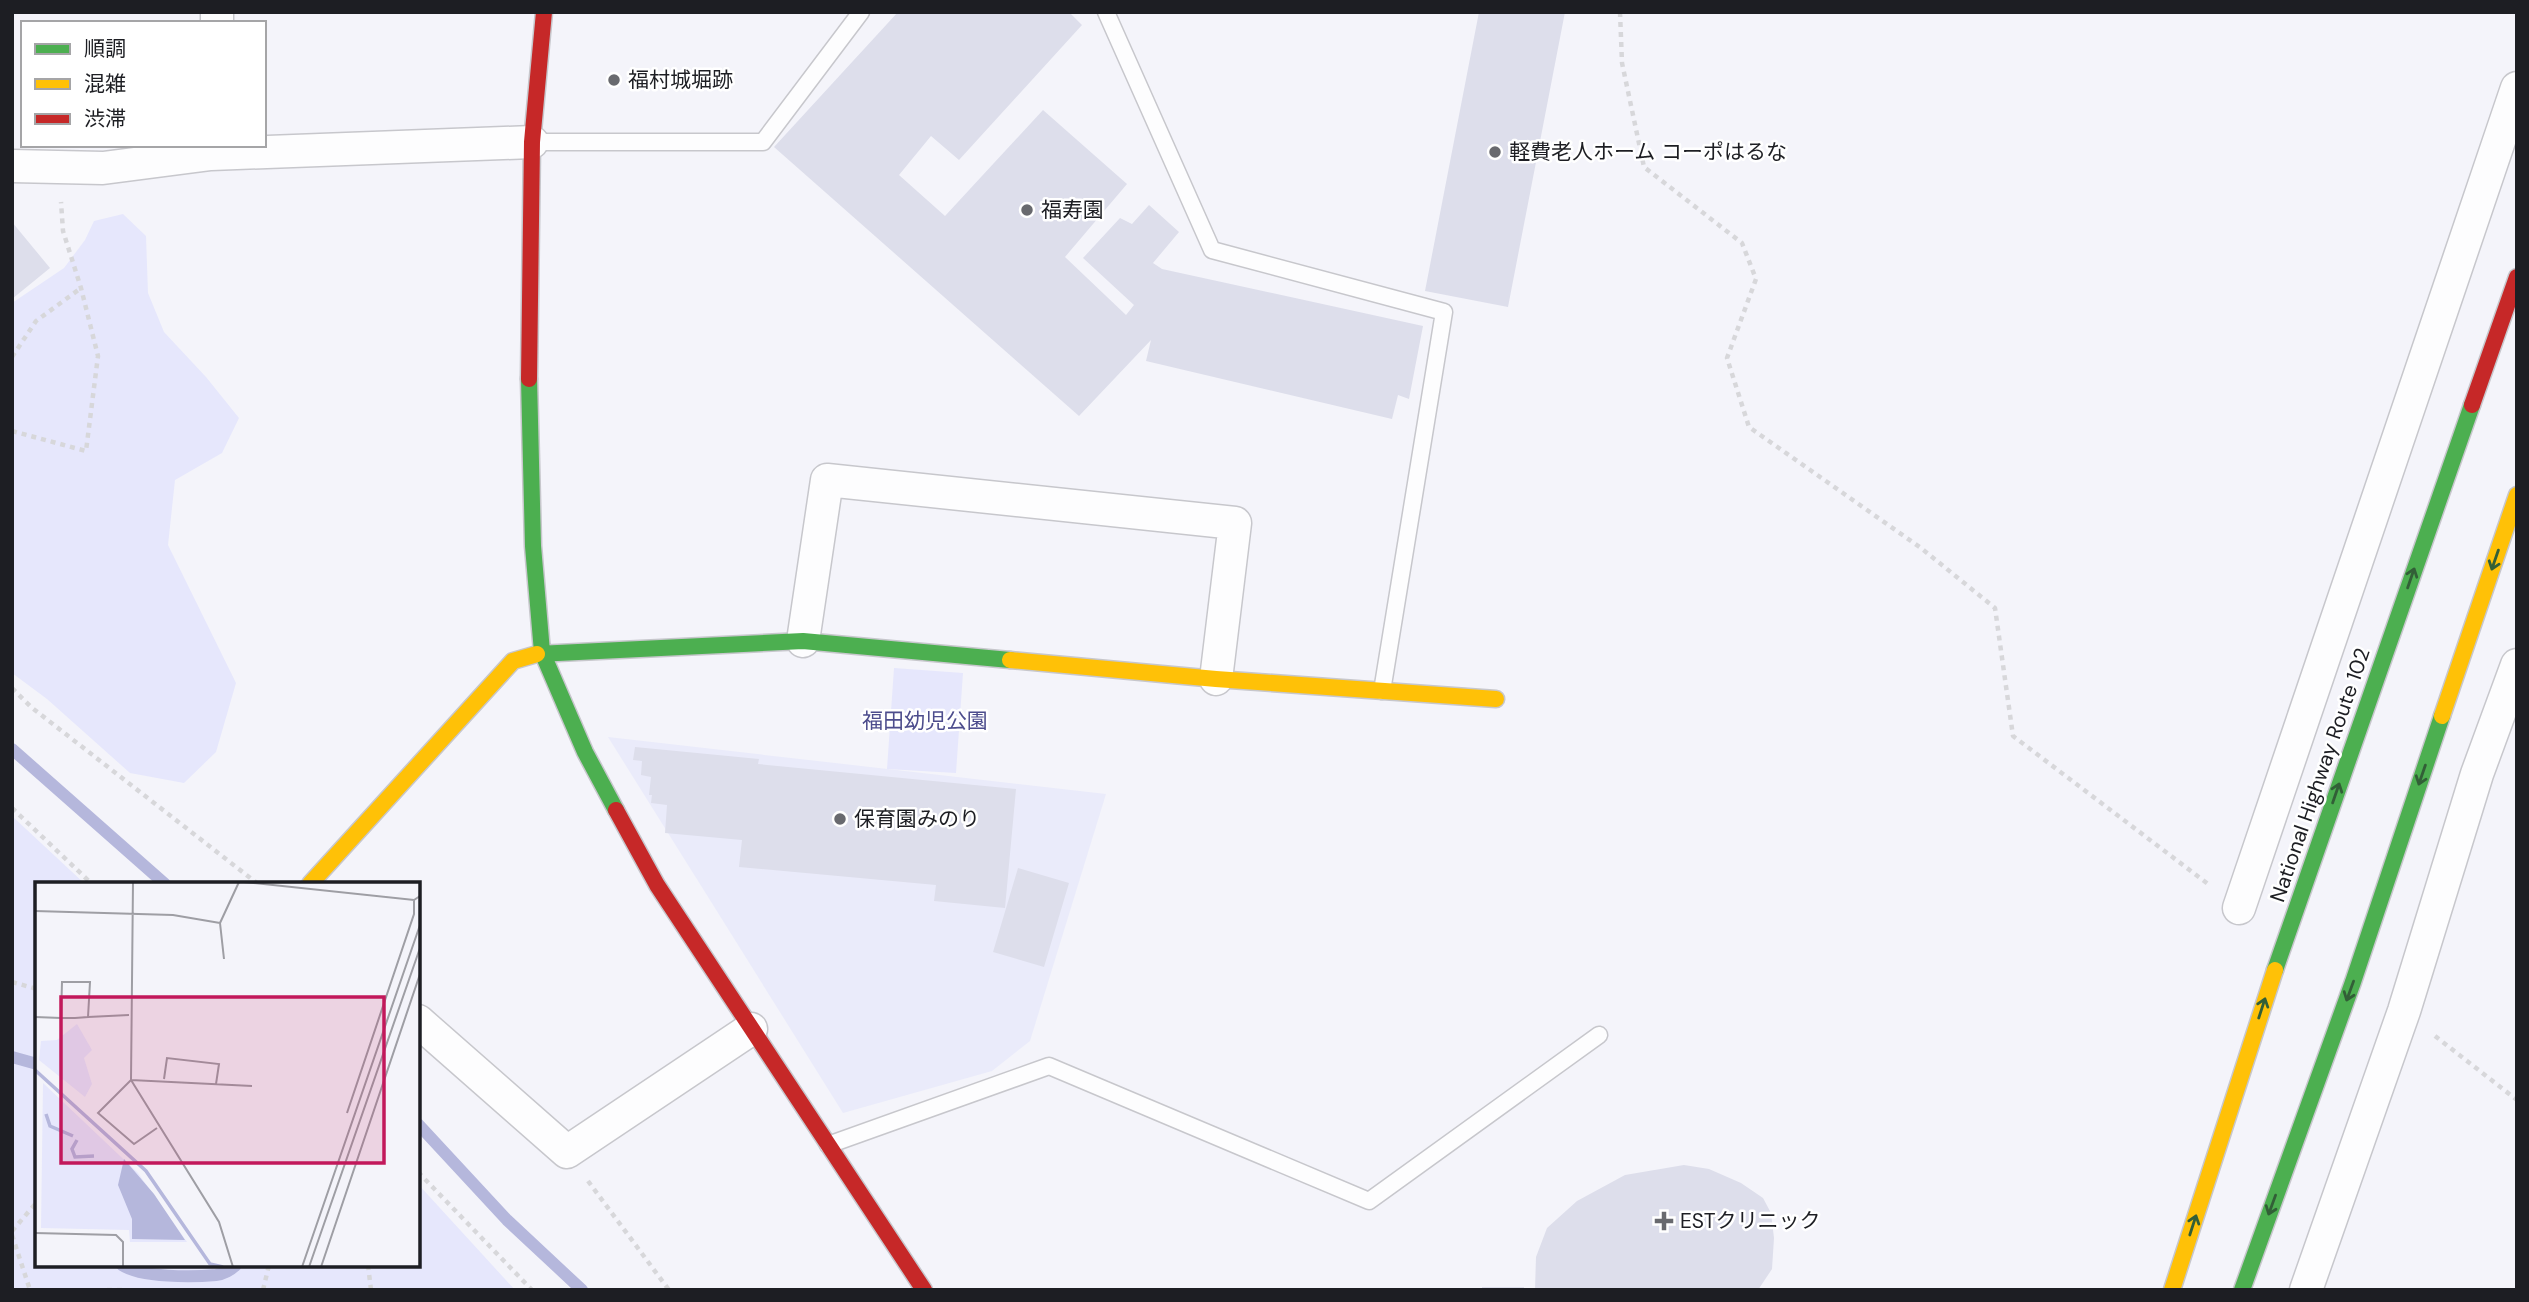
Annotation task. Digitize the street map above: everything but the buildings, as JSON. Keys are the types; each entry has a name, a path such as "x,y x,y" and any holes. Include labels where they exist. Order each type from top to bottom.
{"main road":[{"path":"544,12 532,142 528,346 533,546 542,652 584,752 650,873 924,1290"},
{"name":"National Highway Route 102","path":"2172,1290 2284,942 2517,277"},
{"path":"2242,1290 2353,982 2517,495"},
{"path":"312,882 513,661 542,652 803,640 1216,679 1496,699"}],"street":[{"path":"2239,908 2517,88"},
{"path":"12,166 103,168 211,150 532,142"},
{"path":"803,640 827,480 1236,523 1216,679"},
{"path":"2306,1290 2404,1011 2477,774 2517,665"},
{"path":"420,1023 567,1152 751,1029"}],"lane":[{"path":"532,142 763,142 861,12"},
{"path":"1106,12 1212,250 1444,312 1382,691"},
{"path":"828,1145 1049,1066 1369,1201 1599,1035"}],"path":[{"path":"1620,12 1622,63 1644,167 1742,243 1756,279 1727,358 1749,427 1921,548 1995,608 2012,736 2239,908"},
{"path":"12,431 86,451 98,356 63,231 59,167"},
{"path":"12,357 36,321 81,288"},
{"path":"12,688 31,707 255,882"},
{"path":"12,808 90,882"},
{"path":"12,982 35,988"},
{"path":"2404,1011 2517,1100"},
{"path":"567,1152 670,1290"},
{"path":"420,1174 532,1290"},
{"path":"30,1290 12,1233 35,1204"},
{"path":"263,1290 269,1267"},
{"path":"368,1267 371,1290"},
{"path":"107,1290 127,1290"}],"shaded area":[{"path":"608,737 1106,794 1030,1041 992,1071 843,1113"}],"green space":[{"path":"123,214 146,236 148,293 164,332 239,418 222,453 175,480 168,545 236,683 216,752 184,783 130,773 47,699 12,673 12,303 64,268 85,240 94,221"},
{"name":"福田幼児公園","path":"894,668 963,673 956,773 887,769"},
{"path":"12,816 83,882 35,882 35,1267 420,1267 420,1186 515,1290 12,1290"}],"waterway":[{"path":"12,749 163,882"},
{"path":"12,1057 35,1063"},
{"path":"420,1126 507,1220 582,1290"},
{"path":"126,1267 154,1274 182,1276 219,1274 233,1267"}],"traffic: fast":[{"path":"529,379 533,546 542,652 585,752 616,810"},
{"path":"2275,970 2472,405"},
{"path":"537,654 803,641 1010,660"},
{"path":"2242,1290 2353,982 2442,716"}],"traffic: slow":[{"path":"2442,716 2517,495"},
{"path":"312,882 513,661 537,654"},
{"path":"1010,660 1216,679 1496,699"},
{"path":"2172,1290 2275,970"}],"traffic: jam":[{"path":"529,379 532,142 544,12"},
{"path":"2472,405 2517,277"},
{"path":"616,810 657,885 924,1290"}],"place":[{"name":"福村城堀跡","path":"614,80"},
{"name":"軽費老人ホーム コーポはるな","path":"1495,152"},
{"name":"福寿園","path":"1027,210"},
{"name":"保育園みのり","path":"840,819"},
{"name":"ESTクリニック","path":"1664,1221"}]}
